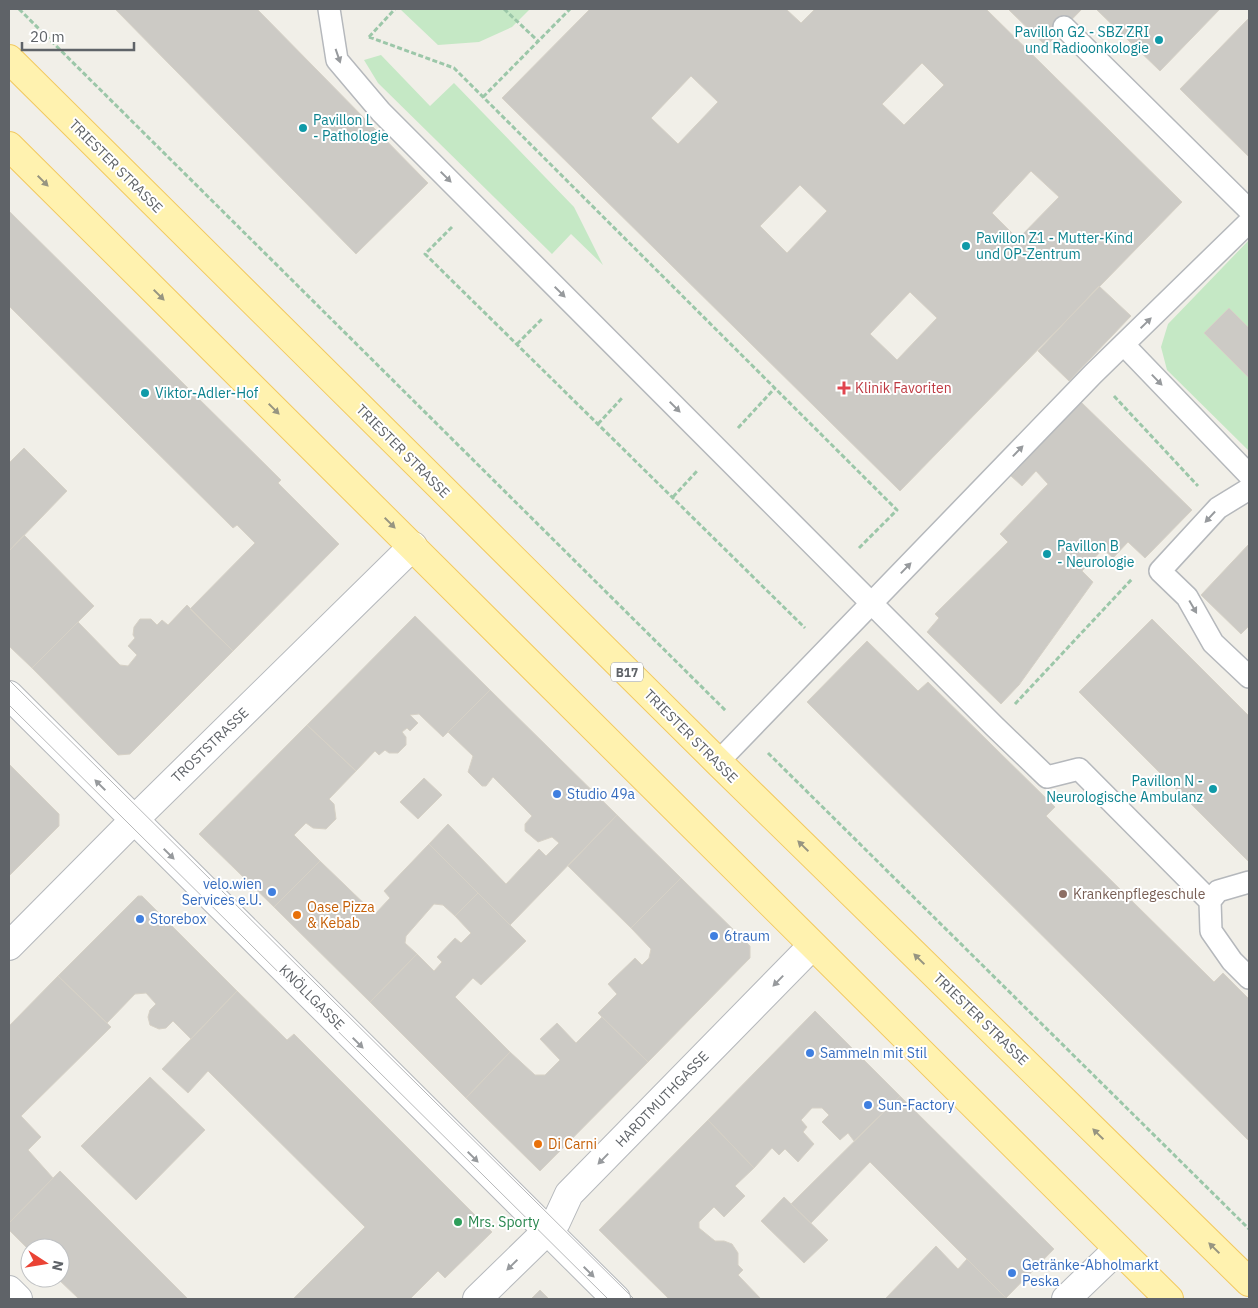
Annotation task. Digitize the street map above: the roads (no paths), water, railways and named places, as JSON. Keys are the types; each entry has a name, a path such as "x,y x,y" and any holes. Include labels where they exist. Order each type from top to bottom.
{"main road":[{"name":"TRIESTER STRASSE","path":"9,59 718,762 1249,1282"},
{"path":"9,146 1169,1299"}],"street":[{"name":"TROSTSTRASSE","path":"9,946 134,820 413,546"},
{"name":"KNÖLLGASSE","path":"9,695 616,1299"},
{"name":"HARDTMUTHGASSE","path":"476,1299 556,1222 569,1194 812,946"},
{"path":"1066,1299 1118,1248"},
{"path":"9,1290 18,1299"}],"lane":[{"path":"329,9 337,60 381,112 1047,777 1079,769 1210,901"},
{"path":"1064,27 1249,210"},
{"path":"718,762 1092,374 1249,222"},
{"path":"1124,345 1249,475"},
{"path":"1249,489 1218,508 1160,571 1187,597 1213,643 1249,678"},
{"path":"1249,882 1218,891 1210,901 1211,931 1232,961 1249,978"}],"tram line":[{"path":"9,680 634,1299"},
{"path":"9,705 608,1299"}],"place":[{"name":"Pavillon G2 - SBZ ZRI und Radioonkologie","path":"1159,40"},
{"name":"Pavillon L - Pathologie","path":"303,128"},
{"name":"Pavillon Z1 - Mutter-Kind und OP-Zentrum","path":"966,246"},
{"name":"Klinik Favoriten","path":"844,388"},
{"name":"Viktor-Adler-Hof","path":"145,393"},
{"name":"Pavillon B - Neurologie","path":"1047,554"},
{"name":"Pavillon N - Neurologische Ambulanz","path":"1213,789"},
{"name":"Studio 49a","path":"557,794"},
{"name":"velo.wien Services e.U.","path":"272,892"},
{"name":"Krankenpflegeschule","path":"1063,894"},
{"name":"Oase Pizza & Kebab","path":"297,915"},
{"name":"Storebox","path":"140,919"},
{"name":"6traum","path":"714,936"},
{"name":"Sammeln mit Stil","path":"810,1053"},
{"name":"Sun-Factory","path":"868,1105"},
{"name":"Di Carni","path":"538,1144"},
{"name":"Mrs. Sporty","path":"458,1222"},
{"name":"Getränke-Abholmarkt Peska","path":"1012,1273"}]}
